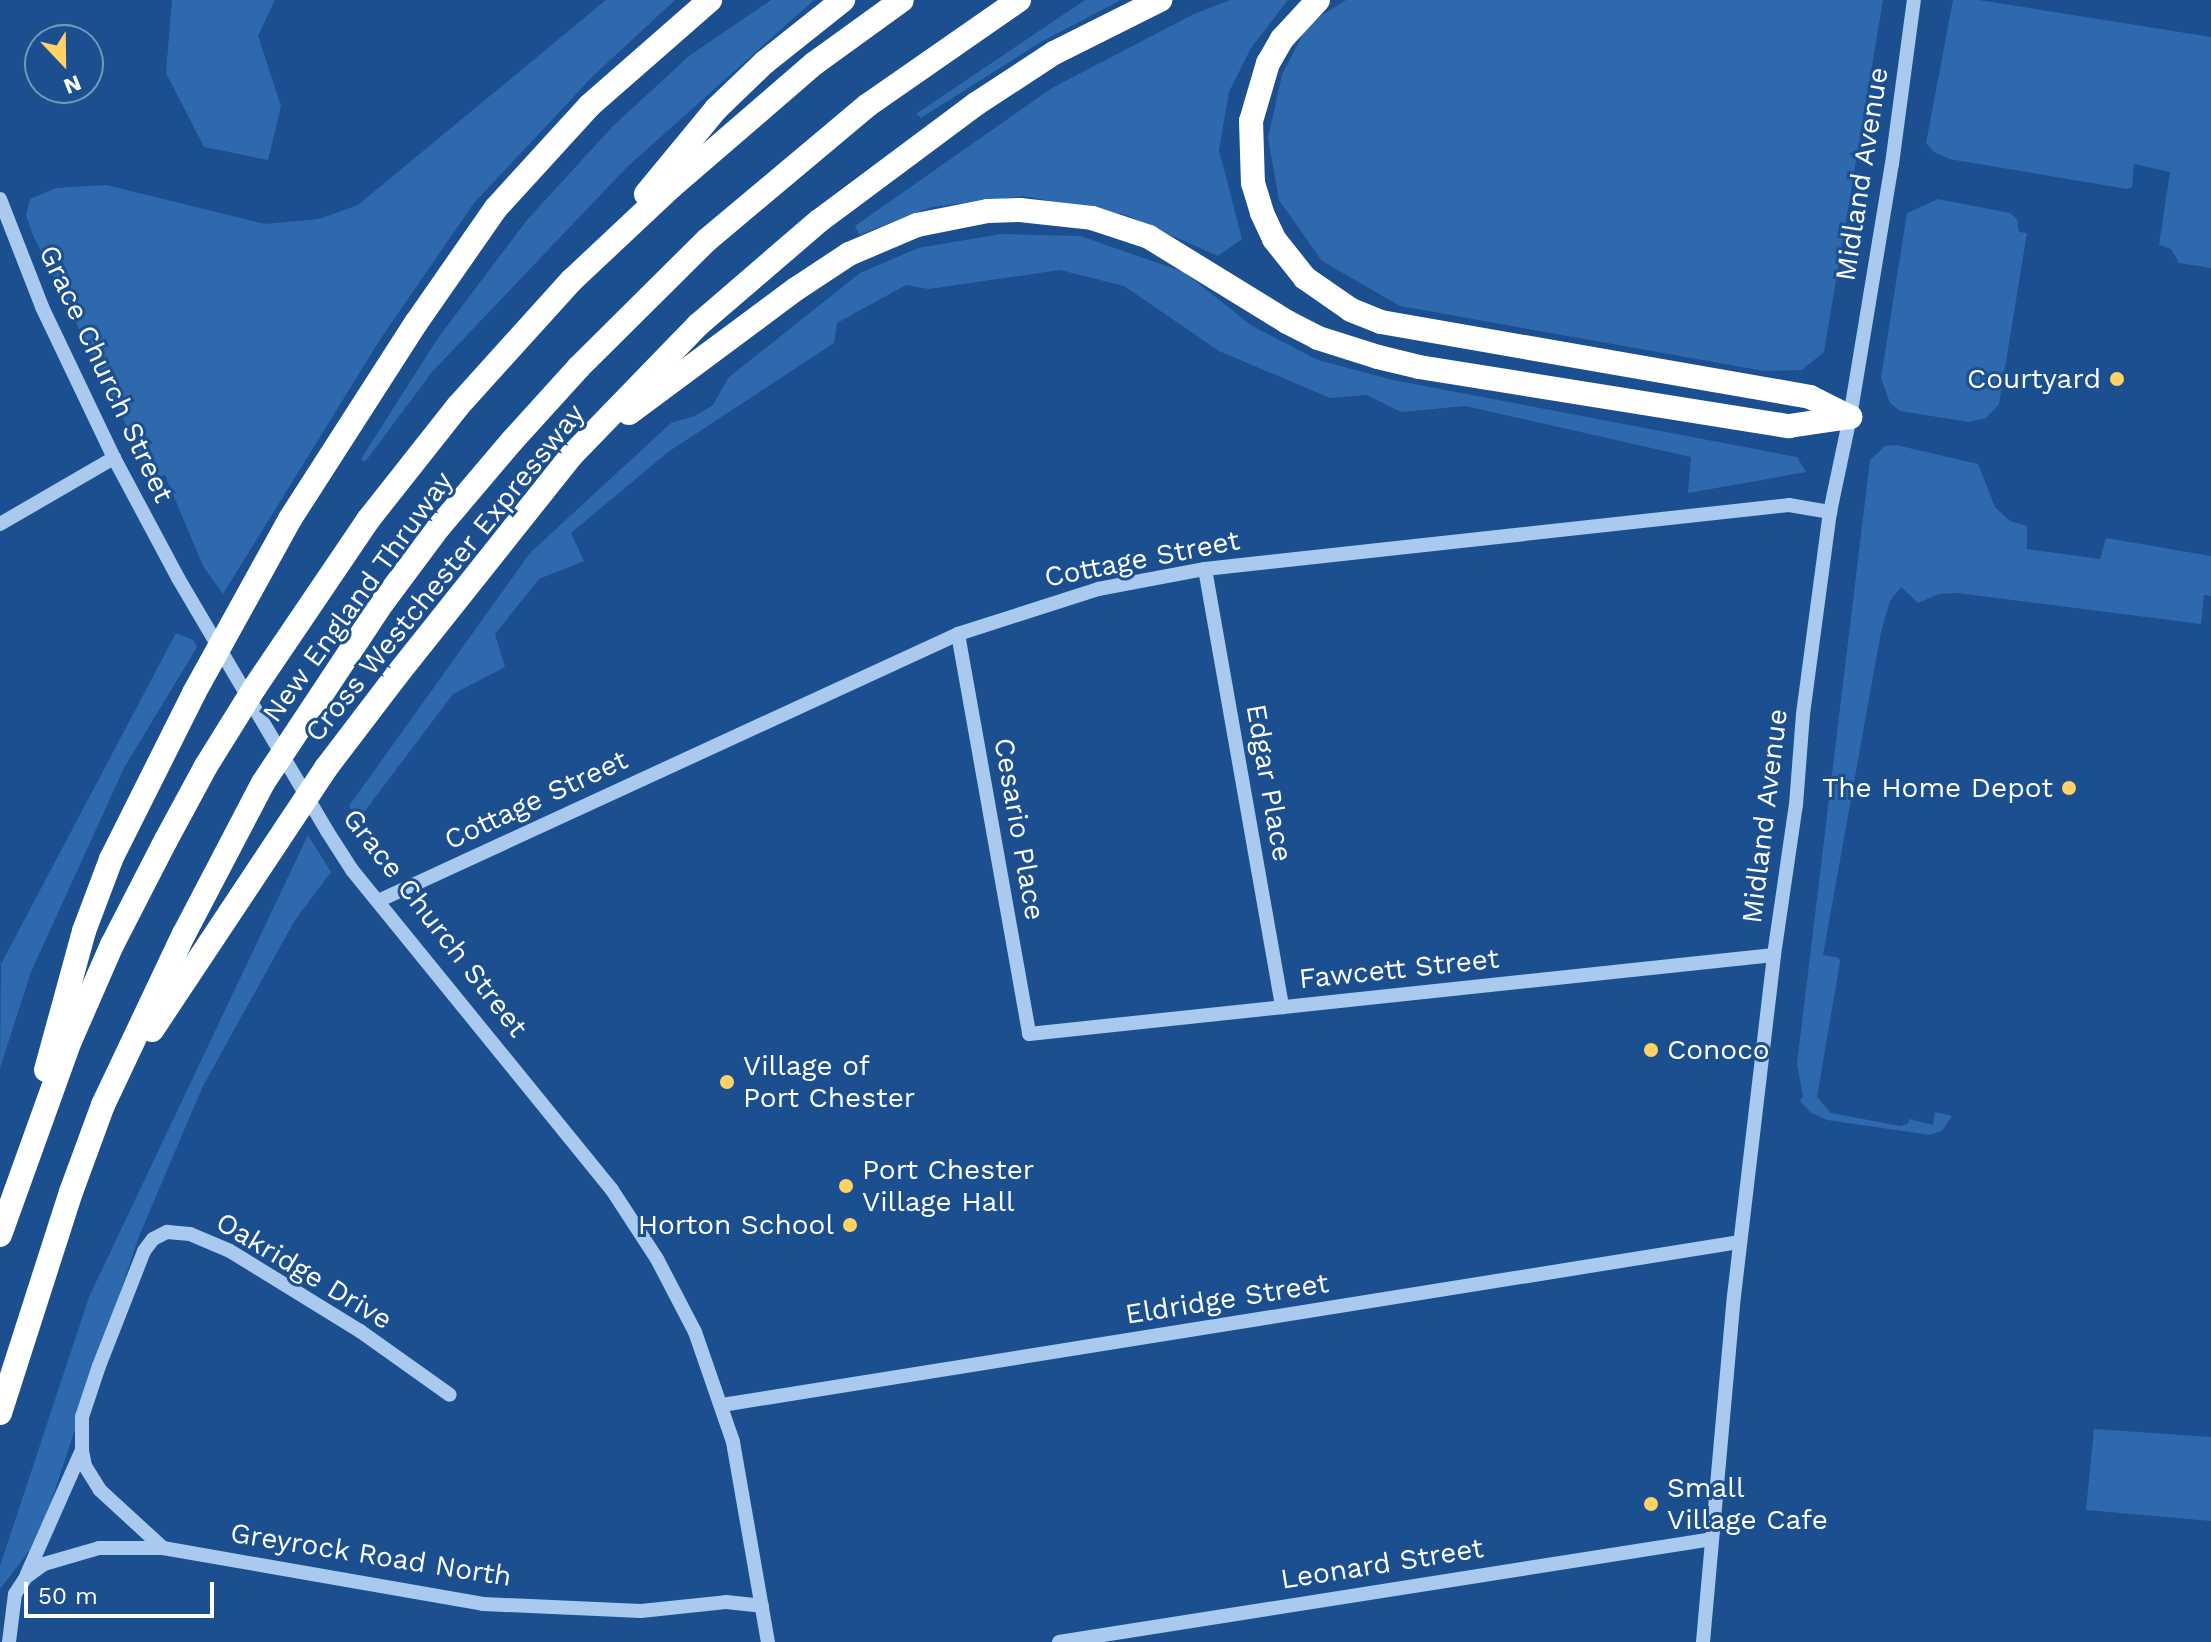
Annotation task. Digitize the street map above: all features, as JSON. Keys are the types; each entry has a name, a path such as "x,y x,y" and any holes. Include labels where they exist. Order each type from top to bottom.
{"highway":[{"path":"28,1150 59,1012 111,859 194,693 290,519 416,323 496,208 597,98 710,0"},
{"path":"595,258 716,109 765,62 843,0"},
{"name":"New England Thruway","path":"0,1235 28,1150 112,945 206,766 255,687 411,462 517,336 595,258 815,63 902,0"},
{"name":"New England Thruway","path":"0,1413 71,1192 103,1105 184,934 263,783 329,680 439,527 579,367 707,240 868,105 1019,0"},
{"name":"Cross Westchester Expressway","path":"103,1105 326,768 572,455 698,325 819,221 1013,78 1092,32 1160,0"},
{"path":"1318,0 1282,39 1268,63 1251,121 1253,183 1262,213 1274,239 1305,278 1351,310 1381,322 1810,397 1850,417"},
{"path":"572,455 796,289 849,254 917,225 988,211 1058,212 1121,226 1175,251 1287,322 1318,338 1392,360 1789,426 1850,417"}],"street":[{"name":"Midland Avenue","path":"1703,1642 1740,1242 1830,512 1850,417 1914,0"},
{"name":"Grace Church Street","path":"0,199 42,307 114,458 178,578 352,870 612,1190 650,1246 695,1332 722,1405 733,1442 768,1642"},
{"path":"0,524 114,458"},
{"name":"Cottage Street","path":"378,901 958,634 1074,595 1205,569 1789,505 1830,512"},
{"name":"Edgar Place","path":"1205,569 1282,1007"},
{"name":"Cesario Place","path":"958,634 1029,1034"},
{"name":"Fawcett Street","path":"1029,1034 1774,955"},
{"name":"Oakridge Drive","path":"163,1548 100,1490 85,1466 82,1450 82,1417 99,1366 144,1251 153,1239 167,1232 190,1234 230,1251 360,1331 450,1395"},
{"name":"Eldridge Street","path":"722,1405 1740,1242"},
{"name":"Oakridge Drive","path":"9,1642 15,1594 26,1577 82,1450"},
{"name":"Leonard Street","path":"1059,1642 1712,1539"},
{"name":"Greyrock Road North","path":"26,1577 44,1564 99,1548 163,1548 483,1604 641,1611 726,1602 762,1606"}],"shaded area":[{"path":"172,0 275,0 258,36 281,106 268,160 204,147 166,73"},
{"path":"606,0 675,0 593,76 474,203 381,338 223,594 203,566 165,475 153,480 32,233 26,215 30,199 56,188 106,185 265,224 319,219 358,205"},
{"path":"771,0 814,0 626,168 432,372 365,462 361,459 438,338 527,220 613,126 689,56"},
{"path":"1085,0 1121,0 1041,42 921,118 916,114"},
{"path":"1230,0 1288,0 1251,48 1229,92 1219,150 1242,239 1218,256 1126,215 1024,196 932,207 859,235 855,226 1052,88 1192,15"},
{"path":"1346,0 1883,0 1824,352 1802,370 1764,371 1400,306 1322,261 1279,200 1268,138 1282,75 1308,24"},
{"path":"1953,0 1979,0 2211,37 2211,268 2179,263 2171,249 2159,245 2170,172 2134,164 2132,187 2127,189 1949,159 1934,152 1926,143"},
{"path":"1938,199 2010,213 2017,219 2019,232 2027,233 1999,404 1986,418 1969,422 1900,411 1890,403 1881,378 1907,213"},
{"path":"1001,234 1080,236 1184,272 1252,326 1318,360 1393,380 1797,457 1806,472 1688,493 1691,457 1465,406 1401,412 1367,395 1330,398 1219,351 1124,286 1060,270 929,289 906,285 837,323 834,343 668,452 571,533 584,561 539,579 495,634 505,667 453,694 358,820 349,806 530,553 671,423 695,416 713,405 728,378 860,273 918,248"},
{"path":"1896,445 1978,464 1995,507 2010,521 2027,526 2027,549 2100,559 2106,538 2211,556 2211,596 2204,595 2201,624 1957,593 1939,594 1918,603 1901,587 1890,601 1881,632 1823,955 1839,958 1840,962 1817,1097 1831,1113 1900,1126 1908,1124 1909,1119 1933,1125 1935,1112 1952,1116 1942,1131 1930,1135 1827,1120 1810,1112 1800,1101 1803,1096 1797,1064 1870,460 1885,446"},
{"path":"176,633 193,640 197,647 124,768 31,972 0,1068 1,964"},
{"path":"308,835 331,872 295,920 203,1086 139,1236 50,1505 30,1550 0,1589 0,1566 89,1297"},
{"path":"2094,1429 2211,1437 2211,1521 2086,1510"}],"place":[{"name":"Courtyard","path":"2117,379"},
{"name":"The Home Depot","path":"2069,788"},
{"name":"Conoco","path":"1651,1050"},
{"name":"Village of Port Chester","path":"727,1082"},
{"name":"Port Chester Village Hall","path":"846,1186"},
{"name":"Horton School","path":"850,1225"},
{"name":"Small Village Cafe","path":"1651,1504"}]}
